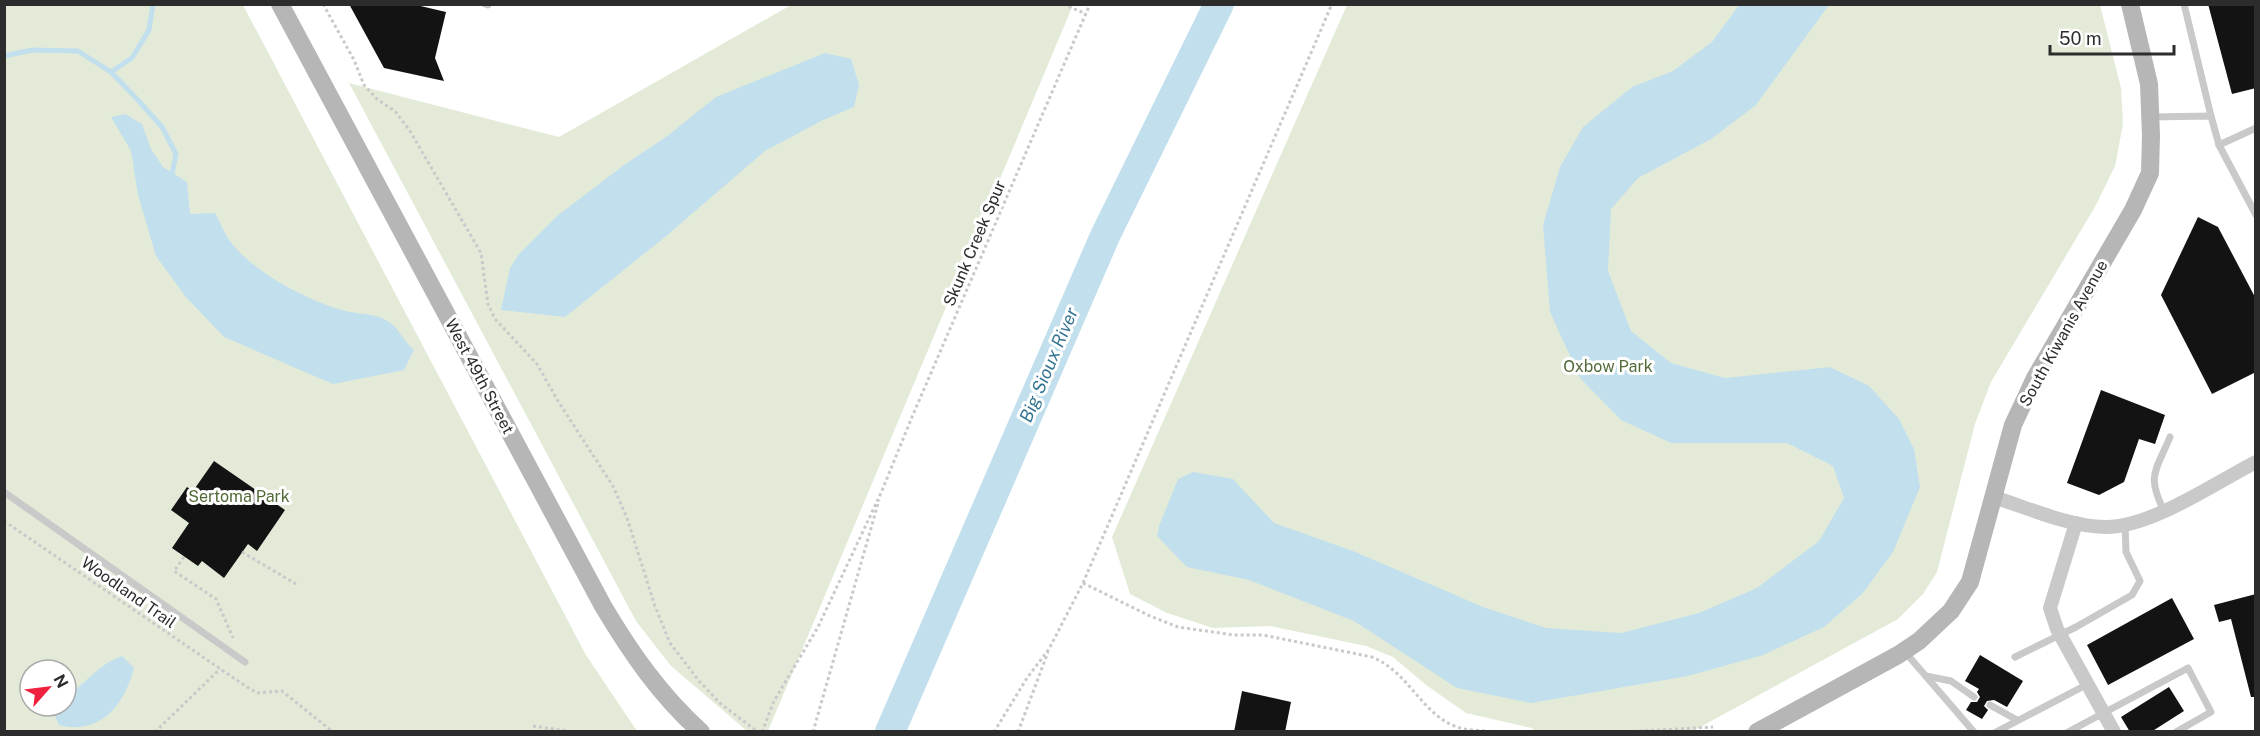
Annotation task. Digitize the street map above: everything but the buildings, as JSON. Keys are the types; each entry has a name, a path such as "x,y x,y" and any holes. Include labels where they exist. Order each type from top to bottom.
{"street":[{"name":"West 49th Street","path":"280,4 603,606 646,674 666,698 701,732"},
{"name":"South Kiwanis Avenue","path":"1757,732 1778,724 1904,651 1936,627 1961,597 1970,582 2013,425 2022,403 2142,192 2150,173 2149,84 2130,4"},
{"path":"1993,497 2076,523 2104,527 2126,525 2164,511 2256,462"},
{"path":"2076,523 2050,608 2060,633 2114,732"}],"lane":[{"path":"2184,4 2219,145 2256,215"},
{"path":"2151,117 2211,116"},
{"path":"2219,145 2256,128"},
{"path":"2164,511 2156,495 2153,478 2170,437"},
{"path":"4,492 245,662"},
{"path":"2015,657 2076,627 2132,595 2140,580 2126,552 2126,525"},
{"path":"1904,651 1974,732"},
{"path":"2068,732 2188,668 2211,712 2176,732"},
{"path":"1926,676 1951,681 1974,697"},
{"path":"1996,732 2088,684"},
{"path":"1990,705 2017,720"}],"path":[{"path":"323,4 354,60 364,85 378,100 395,111 410,131 481,253 488,304 495,319 537,364 613,486 627,518 655,606 670,643 699,681 721,704 760,732"},
{"path":"1064,4 1086,14"},
{"name":"Skunk Creek Spur","path":"760,732 774,700 818,627 881,493 1090,4"},
{"path":"1018,732 1049,649 1083,583 1332,4"},
{"name":"Skunk Creek Spur","path":"813,732 868,546 881,493"},
{"name":"Woodland Trail","path":"4,521 241,683 257,693 282,691 333,732"},
{"path":"242,552 296,584"},
{"path":"184,557 174,572 216,598 232,633 235,655"},
{"path":"1083,583 1178,627 1234,635 1263,635 1372,657 1384,662 1398,673 1436,715 1457,727 1494,732"},
{"path":"994,732 1027,678 1049,649"},
{"path":"155,732 220,669"},
{"path":"533,726 574,732"},
{"path":"1621,732 1713,727"}],"green space":[{"name":"Sertoma Park","path":"4,5 243,5 586,655 637,731 5,731"},
{"path":"791,5 1073,5 768,731 747,731 671,666 636,621 349,83 559,137"},
{"name":"Oxbow Park","path":"1347,5 2100,5 2121,88 2123,124 2115,166 2096,205 1991,382 1975,424 1937,572 1923,594 1898,619 1693,731 1534,731 1532,728 1466,713 1426,685 1393,657 1366,646 1270,626 1213,628 1167,613 1130,594 1112,537"}],"water":[{"path":"1739,5 1829,5 1756,105 1711,139 1638,178 1611,209 1608,271 1631,331 1671,363 1725,378 1830,367 1869,386 1899,419 1914,449 1920,487 1893,552 1862,594 1824,627 1763,655 1688,676 1531,703 1457,688 1354,621 1249,580 1187,567 1157,536 1178,479 1193,472 1233,479 1274,523 1353,551 1483,607 1546,628 1621,633 1699,613 1757,588 1819,541 1844,498 1833,466 1787,443 1671,443 1621,420 1580,378 1550,312 1543,225 1560,167 1583,127 1632,87 1673,71 1712,42"},
{"path":"825,53 851,59 859,85 854,107 823,120 765,151 665,237 565,317 501,310 510,268 519,254 557,216 624,165 666,137 716,97"},
{"path":"125,114 142,124 151,149 163,167 187,182 190,214 215,213 228,238 240,252 267,274 299,293 332,307 389,322 414,350 404,370 333,384 224,337 185,296 156,256 138,195 131,151 111,117"},
{"path":"122,656 134,668 124,693 109,714 87,726 59,725 56,718 78,718 78,688 114,659"}],"waterway":[{"path":"111,72 132,58 149,30 153,4"},
{"name":"Big Sioux River","path":"890,732 1105,236 1219,4"},
{"path":"4,56 32,50 78,51 111,72 162,127 176,154 171,179"}]}
